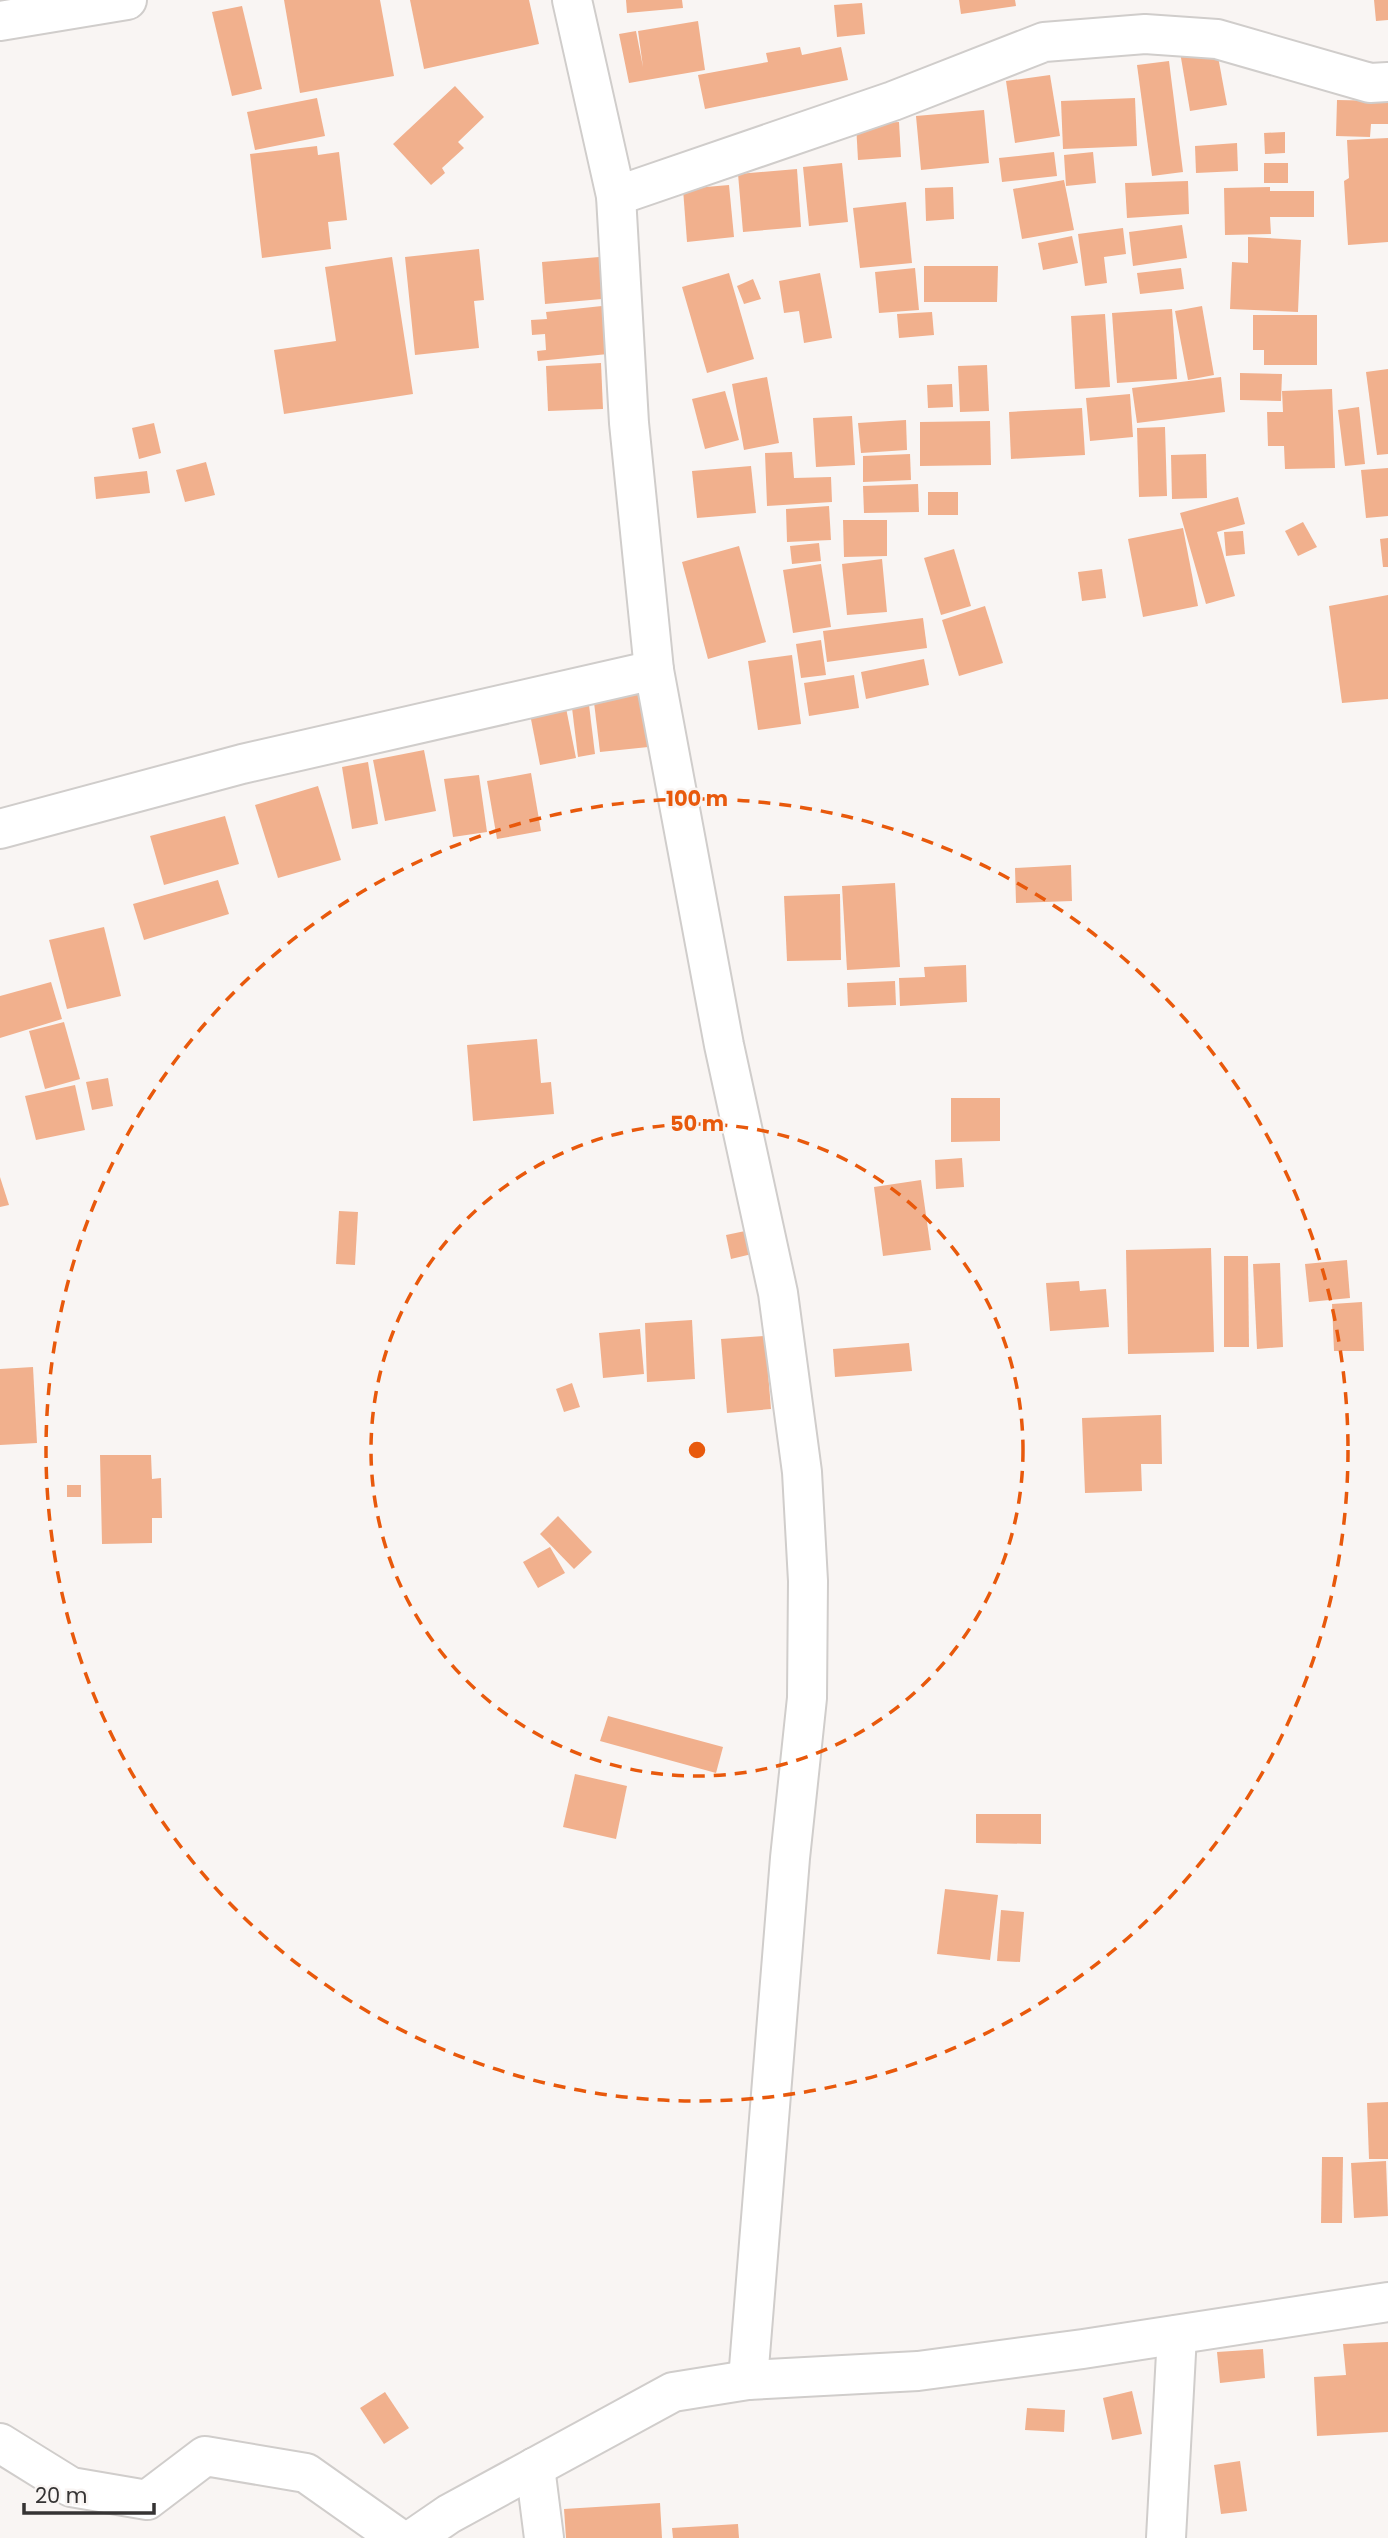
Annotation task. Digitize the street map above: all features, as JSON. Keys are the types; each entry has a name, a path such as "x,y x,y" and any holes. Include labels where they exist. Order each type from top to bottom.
{"street":[{"path":"0,21 127,0"},
{"path":"572,0 616,196 629,422 654,670 724,1045 778,1293 802,1472 808,1581 807,1698 789,1871 748,2380"},
{"path":"616,196 893,101 1044,42 1145,34 1217,39 1370,83 1388,82"},
{"path":"0,828 242,764 654,670"},
{"path":"414,2538 449,2514 673,2392 748,2380 918,2371 1388,2302"},
{"path":"1166,2538 1177,2335"},
{"path":"0,2443 71,2487 146,2500 205,2456 306,2473 398,2538"},
{"path":"535,2467 544,2538"}],"building":[{"path":"284,0 380,0 394,76 300,93"},
{"path":"410,0 529,0 539,44 424,69"},
{"path":"626,0 682,0 683,8 627,13"},
{"path":"959,0 1015,0 1016,6 961,14"},
{"path":"1374,0 1388,0 1388,20 1376,21"},
{"path":"862,3 865,34 837,37 834,5"},
{"path":"242,6 262,89 232,96 212,12"},
{"path":"698,21 705,70 629,83 619,34 636,31 643,67 638,31"},
{"path":"1216,46 1227,105 1190,111 1180,52"},
{"path":"800,47 802,55 841,47 848,80 705,109 698,75 768,62 766,53"},
{"path":"1169,61 1183,172 1152,176 1137,65"},
{"path":"1050,75 1060,136 1015,143 1006,81"},
{"path":"455,86 484,117 458,142 464,148 442,168 445,173 431,185 393,144"},
{"path":"317,98 325,136 255,150 247,112"},
{"path":"1135,98 1137,146 1063,149 1061,101"},
{"path":"1337,100 1388,101 1388,124 1371,124 1370,137 1336,136"},
{"path":"984,110 989,163 921,170 916,116"},
{"path":"899,122 901,157 858,160 856,124"},
{"path":"1285,132 1285,153 1265,154 1264,133"},
{"path":"1388,138 1388,242 1348,245 1344,181 1349,178 1347,140"},
{"path":"1237,143 1238,171 1196,173 1195,146"},
{"path":"317,146 318,155 339,152 347,220 328,222 331,249 262,258 250,154"},
{"path":"1054,152 1057,176 1002,182 999,158"},
{"path":"1093,152 1096,183 1066,186 1064,155"},
{"path":"842,163 848,222 809,226 803,167"},
{"path":"1264,163 1288,163 1288,183 1264,183"},
{"path":"797,169 801,227 743,232 738,174"},
{"path":"1064,180 1074,230 1022,239 1013,189"},
{"path":"1188,181 1189,214 1127,218 1125,183"},
{"path":"729,185 734,237 687,242 683,189"},
{"path":"953,187 954,219 926,221 925,188"},
{"path":"1270,187 1270,191 1314,191 1314,217 1270,217 1271,234 1225,235 1224,188"},
{"path":"906,202 912,263 860,268 853,208"},
{"path":"1182,225 1187,258 1133,266 1129,232"},
{"path":"1123,228 1126,254 1104,257 1107,283 1085,286 1078,234"},
{"path":"1072,236 1078,263 1043,270 1038,243"},
{"path":"1248,237 1301,240 1298,312 1230,309 1232,262 1248,263"},
{"path":"479,249 484,300 474,301 479,348 415,355 405,257"},
{"path":"392,257 413,394 284,414 274,350 336,341 325,267"},
{"path":"599,257 602,299 545,304 542,262"},
{"path":"924,266 998,266 997,302 924,302"},
{"path":"915,268 919,310 879,313 875,272"},
{"path":"1181,268 1184,289 1140,294 1137,273"},
{"path":"729,273 754,359 707,373 682,287"},
{"path":"820,273 832,338 804,343 799,311 784,313 779,281"},
{"path":"753,279 761,299 744,304 737,286"},
{"path":"602,306 608,354 538,361 537,351 546,350 545,334 532,335 531,320 547,319 546,312"},
{"path":"1202,306 1214,375 1188,380 1175,311"},
{"path":"1172,309 1177,379 1117,383 1112,313"},
{"path":"932,312 934,335 899,338 897,314"},
{"path":"1105,314 1110,387 1075,389 1071,316"},
{"path":"1253,315 1317,315 1317,365 1264,365 1264,350 1253,350"},
{"path":"601,363 603,409 548,411 546,366"},
{"path":"987,365 989,411 960,412 958,366"},
{"path":"1388,369 1388,454 1377,455 1366,372"},
{"path":"1240,373 1282,374 1281,401 1240,400"},
{"path":"767,377 779,443 744,450 732,384"},
{"path":"1221,377 1225,412 1137,423 1132,388"},
{"path":"952,384 953,407 928,408 927,385"},
{"path":"1332,389 1335,468 1285,469 1284,446 1268,446 1267,412 1283,412 1282,391"},
{"path":"725,391 739,440 705,449 692,399"},
{"path":"1130,394 1133,437 1090,441 1086,398"},
{"path":"1359,407 1365,464 1345,466 1338,410"},
{"path":"1082,408 1085,455 1011,459 1009,412"},
{"path":"852,416 855,465 816,467 813,418"},
{"path":"906,420 907,450 861,453 858,423"},
{"path":"990,421 991,465 920,466 920,422"},
{"path":"154,423 161,453 139,459 132,428"},
{"path":"1165,427 1167,496 1139,497 1137,428"},
{"path":"792,452 794,478 831,477 832,502 767,506 765,453"},
{"path":"910,454 911,480 863,482 863,456"},
{"path":"1206,454 1207,498 1172,499 1171,455"},
{"path":"206,462 215,495 185,502 176,470"},
{"path":"751,466 756,513 697,518 692,471"},
{"path":"1388,468 1388,516 1366,518 1361,470"},
{"path":"147,471 150,493 96,499 94,477"},
{"path":"918,484 919,512 864,513 863,486"},
{"path":"928,492 958,492 958,515 928,515"},
{"path":"1238,497 1245,524 1217,532 1235,596 1206,604 1180,513"},
{"path":"829,506 831,540 787,542 786,509"},
{"path":"843,520 887,520 887,556 844,557"},
{"path":"1303,522 1317,547 1298,556 1285,531"},
{"path":"1183,528 1198,606 1143,617 1128,539"},
{"path":"1243,531 1245,554 1226,556 1224,532"},
{"path":"1388,538 1388,567 1383,567 1380,539"},
{"path":"819,543 821,561 792,564 790,546"},
{"path":"739,546 766,642 708,659 682,562"},
{"path":"954,549 971,606 941,615 924,558"},
{"path":"882,559 887,612 847,615 842,564"},
{"path":"821,564 831,627 793,633 783,570"},
{"path":"1102,569 1106,598 1082,601 1078,572"},
{"path":"1388,595 1388,699 1342,703 1329,606"},
{"path":"985,606 1003,663 959,676 942,620"},
{"path":"923,618 927,648 827,662 823,631"},
{"path":"821,640 826,675 801,678 796,644"},
{"path":"792,655 801,724 758,730 748,661"},
{"path":"924,659 929,685 866,699 861,672"},
{"path":"854,675 859,708 809,716 804,683"},
{"path":"651,687 658,746 600,752 593,694"},
{"path":"564,698 576,758 540,765 528,704"},
{"path":"589,705 595,754 578,757 572,708"},
{"path":"424,750 436,811 385,821 373,760"},
{"path":"368,762 378,824 352,829 342,767"},
{"path":"531,773 541,831 497,839 487,781"},
{"path":"479,775 487,832 453,837 444,779"},
{"path":"318,786 341,860 278,878 255,805"},
{"path":"225,816 239,864 164,885 150,836"},
{"path":"1071,865 1072,901 1016,903 1015,868"},
{"path":"218,880 229,914 144,940 133,904"},
{"path":"895,883 900,967 847,970 842,886"},
{"path":"840,894 841,960 787,961 784,896"},
{"path":"104,927 121,996 67,1009 49,940"},
{"path":"966,965 967,1002 900,1006 899,978 925,977 924,967"},
{"path":"895,981 896,1005 848,1007 847,983"},
{"path":"51,982 62,1019 0,1038 0,996"},
{"path":"64,1022 80,1079 45,1089 29,1031"},
{"path":"537,1039 541,1083 551,1082 554,1114 473,1121 467,1045"},
{"path":"108,1078 113,1106 92,1110 86,1082"},
{"path":"75,1085 85,1130 36,1140 25,1096"},
{"path":"951,1098 1000,1098 1000,1141 951,1142"},
{"path":"962,1158 964,1187 936,1189 935,1160"},
{"path":"0,1177 9,1205 0,1207"},
{"path":"921,1180 931,1250 883,1256 874,1187"},
{"path":"339,1211 358,1212 355,1265 336,1264"},
{"path":"750,1230 756,1253 731,1259 726,1235"},
{"path":"1211,1248 1214,1352 1128,1354 1126,1250"},
{"path":"1224,1256 1248,1256 1249,1347 1224,1347"},
{"path":"1347,1260 1350,1298 1309,1302 1305,1264"},
{"path":"1280,1263 1283,1347 1257,1349 1253,1264"},
{"path":"1079,1281 1080,1291 1106,1289 1109,1327 1050,1331 1046,1283"},
{"path":"1362,1302 1364,1351 1334,1351 1332,1304"},
{"path":"692,1320 695,1379 647,1382 645,1323"},
{"path":"640,1329 644,1374 603,1378 599,1333"},
{"path":"765,1336 771,1409 727,1413 721,1339"},
{"path":"909,1343 912,1371 835,1377 833,1349"},
{"path":"33,1367 37,1443 0,1445 0,1369"},
{"path":"572,1383 580,1407 564,1412 556,1389"},
{"path":"1161,1415 1162,1464 1141,1464 1142,1491 1085,1493 1082,1418"},
{"path":"100,1455 151,1455 152,1479 161,1478 162,1518 152,1518 152,1543 102,1544"},
{"path":"67,1485 81,1485 81,1497 67,1497"},
{"path":"558,1516 592,1552 574,1569 540,1534"},
{"path":"550,1547 565,1573 538,1588 523,1562"},
{"path":"608,1716 723,1747 716,1773 600,1741"},
{"path":"575,1774 627,1786 616,1839 563,1827"},
{"path":"976,1814 1041,1814 1041,1844 976,1843"},
{"path":"945,1889 998,1895 990,1960 937,1954"},
{"path":"1001,1910 1024,1912 1020,1962 997,1961"},
{"path":"1388,2102 1388,2159 1369,2159 1367,2103"},
{"path":"1322,2157 1343,2157 1342,2223 1321,2223"},
{"path":"1386,2161 1388,2216 1354,2218 1351,2163"},
{"path":"1388,2342 1388,2432 1317,2436 1314,2377 1346,2375 1343,2344"},
{"path":"1263,2349 1265,2378 1220,2383 1217,2352"},
{"path":"1132,2391 1142,2434 1112,2440 1103,2398"},
{"path":"385,2392 409,2428 384,2444 360,2408"},
{"path":"1027,2408 1065,2410 1064,2432 1025,2430"},
{"path":"1240,2461 1247,2511 1221,2514 1214,2465"},
{"path":"660,2503 662,2538 566,2538 564,2509"},
{"path":"738,2524 739,2538 673,2538 672,2528"}]}
